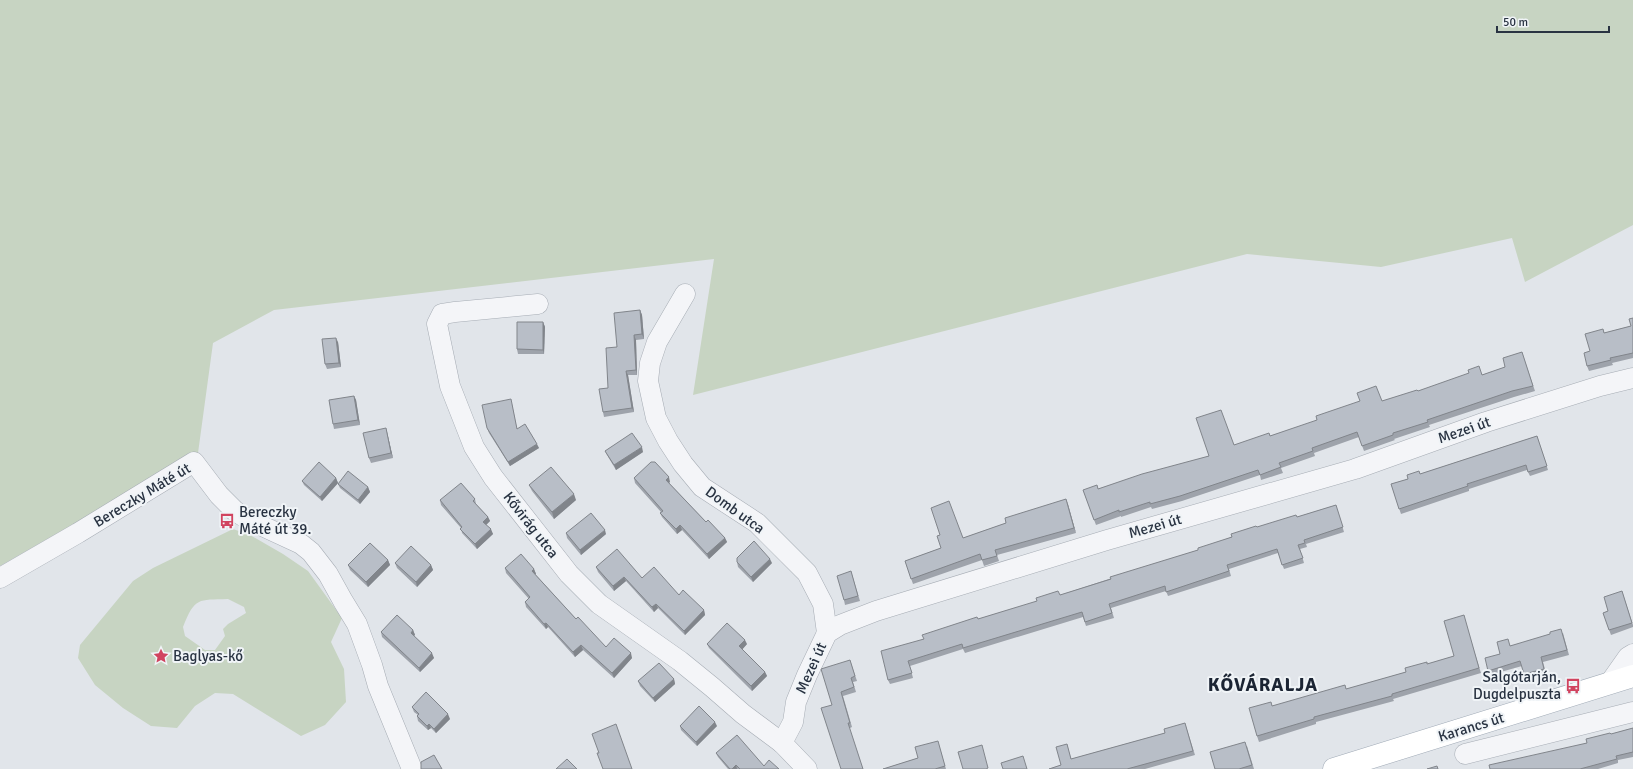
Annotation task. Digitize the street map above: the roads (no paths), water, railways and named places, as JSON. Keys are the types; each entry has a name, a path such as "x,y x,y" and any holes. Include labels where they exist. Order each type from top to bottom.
{"main road":[{"name":"Karancs út","path":"1334,769 1633,676"}],"street":[{"name":"Domb utca","path":"685,294 657,342 650,362 648,381 656,418 668,441 683,464 702,487 757,523 808,573 823,604 828,633"},
{"name":"Kővirág utca","path":"538,304 442,314 436,324 450,386 474,447 493,477 569,574 599,604 680,661 743,714 782,743"},
{"name":"Mezei út","path":"782,743 793,722 796,702 807,675 828,633 840,624 876,611 1107,540 1354,469 1486,422 1600,386 1633,378"},
{"name":"Bereczky Máté út","path":"0,578 78,533 194,462 219,495 236,511 248,520 301,544 310,552 328,574 357,624 378,686 412,769"},
{"path":"1609,684 1628,657 1633,654"},
{"name":"Karancs út","path":"1468,762 1633,712"},
{"path":"1459,731 1468,762"},
{"path":"782,743 807,769"}],"place":[{"name":"Bereczky Máté út 39.","path":"227,521"},
{"name":"Baglyas-kő","path":"161,656"},
{"name":"Salgótarján, Dugdelpuszta","path":"1573,686"}],"district":[{"name":"KŐVÁRALJA","path":"1263,684"}]}
